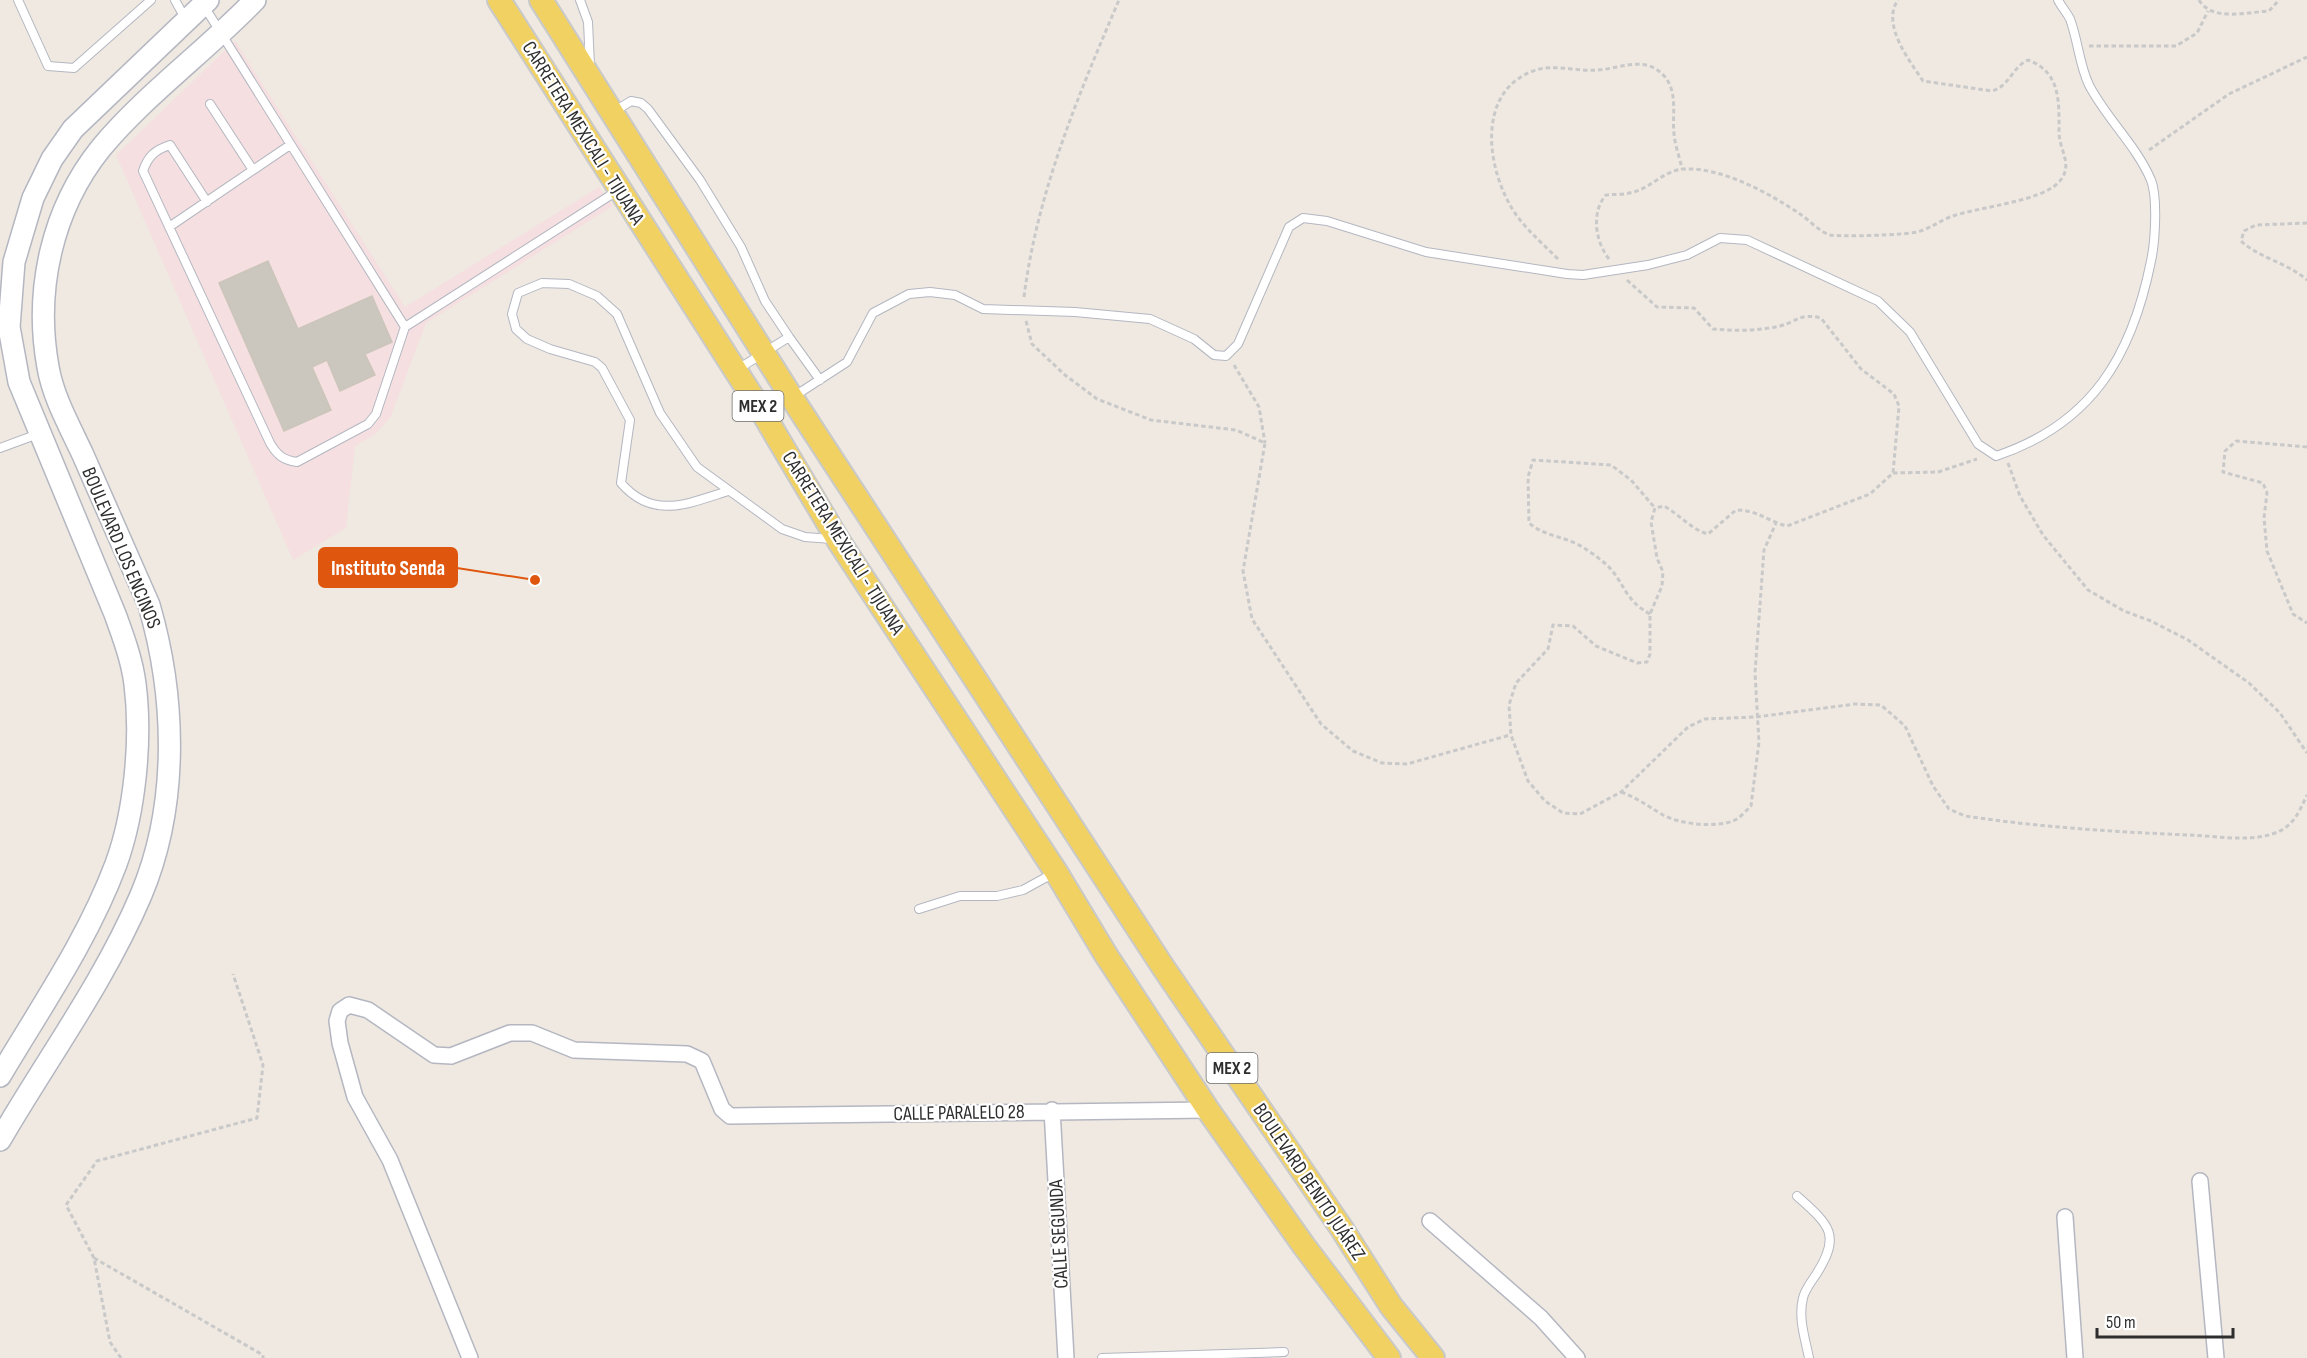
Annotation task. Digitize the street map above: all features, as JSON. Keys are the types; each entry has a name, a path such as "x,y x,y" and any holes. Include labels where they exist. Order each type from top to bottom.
{"main road":[{"name":"BOULEVARD LOS ENCINOS","path":"0,1140 114,952 141,894 156,848 165,806 168,759 169,704 159,638 149,605 60,405 48,368 44,298 48,261 65,209 78,183 101,148 255,0"},
{"name":"CARRETERA MEXICALI - TIJUANA","path":"499,0 764,415 838,540 1016,812"},
{"name":"CARRETERA MEXICALI - TIJUANA","path":"541,0 792,398 1049,793"},
{"name":"BOULEVARD LOS ENCINOS","path":"0,1076 49,997 79,942 116,863 133,792 137,750 135,683 126,647 115,614 19,382 9,327 14,262 21,231 52,159 73,129 206,2"},
{"name":"BOULEVARD BENITO JUÁREZ","path":"1049,793 1162,967 1342,1229 1391,1306 1432,1358"},
{"name":"BOULEVARD BENITO JUÁREZ","path":"1016,812 1208,1110 1304,1246 1389,1358"},
{"path":"1372,1335 1387,1334 1406,1358"}],"street":[{"name":"CALLE PARALELO 28","path":"470,1358 390,1160 356,1097 340,1043 337,1021 340,1011 349,1005 368,1010 434,1055 452,1056 478,1043 510,1033 532,1033 574,1050 687,1054 702,1061 718,1101 730,1116 1052,1110 1208,1110"},
{"name":"CALLE SEGUNDA","path":"1052,1110 1066,1358"},
{"path":"2200,1181 2216,1358"},
{"path":"2065,1217 2075,1358"},
{"path":"1430,1221 1541,1318 1577,1358"}],"lane":[{"path":"18,0 48,66 74,68 151,0"},
{"path":"175,0 187,21"},
{"path":"580,0 588,22 591,80"},
{"path":"792,398 847,362 873,313 909,294 930,292 955,295 983,309 1023,309 1150,319 1194,339 1214,355 1226,356 1238,344 1289,227 1303,218 1327,221 1426,252 1568,274 1648,266 1687,255 1720,238 1748,240 1878,301 1910,332 1978,444 1996,456 2006,453 2024,447 2087,403 2115,367 2143,301 2155,238 2152,182 2089,86 2070,20 2058,0"},
{"path":"206,2 220,35 405,327"},
{"path":"611,114 631,101 641,103 648,109 700,180 741,247 765,301 820,380"},
{"path":"210,104 253,170"},
{"path":"207,202 170,145 158,149 147,159 143,171 270,443 276,454 285,460 297,462 368,424 376,414 405,327 620,190"},
{"path":"169,227 290,145"},
{"path":"728,491 692,502 660,506 635,498 621,483 630,420 602,368 595,362 550,349 527,339 516,329 512,314 518,293 542,284 569,284 597,296 617,314 660,413 697,467 782,529 805,537 838,540"},
{"path":"735,371 765,355 789,337"},
{"path":"0,448 39,434"},
{"path":"918,909 960,896 997,896 1023,890 1056,872"},
{"path":"1797,1196 1821,1218 1830,1231 1831,1247 1803,1295 1800,1313 1809,1358"},
{"path":"1102,1358 1284,1352"}],"path":[{"path":"1119,0 1071,118 1049,180 1028,263 1023,309 1032,344 1065,375 1097,399 1151,420 1236,430 1265,442"},
{"path":"1893,473 1899,406 1894,394 1861,369 1821,318 1798,317 1781,326 1735,331 1713,329 1694,308 1658,307 1643,297 1603,251 1597,225 1598,204 1606,195 1634,192 1660,177 1682,169 1743,182 1783,203 1827,234 1841,236 1915,232 1948,218 2036,195 2057,184 2065,173 2067,163 2059,136 2058,95 2052,76 2038,64 2028,60 2018,65 2010,79 1998,90 1923,81 1892,24 1892,9 1898,0"},
{"path":"2199,0 2208,11 2222,14 2269,11 2279,0"},
{"path":"2076,46 2176,46 2198,33 2208,11"},
{"path":"2138,158 2229,94 2307,57"},
{"path":"1568,274 1557,258 1516,215 1500,182 1493,153 1492,121 1499,98 1517,79 1545,67 1585,71 1606,70 1633,63 1653,67 1665,76 1670,87 1675,105 1674,135 1682,169"},
{"path":"2307,223 2256,225 2244,231 2241,241 2258,253 2291,267 2307,280"},
{"path":"1226,356 1241,375 1259,407 1265,442 1243,571 1252,619 1322,724 1353,751 1382,763 1407,764 1511,735"},
{"path":"2307,447 2236,441 2225,451 2223,472 2263,483 2267,493 2264,518 2267,551 2293,614 2307,623"},
{"path":"1655,508 1664,506 1682,516 1696,531 1708,534 1736,510 1753,510 1786,526 1870,494 1893,473 1938,472 1967,464 1991,452"},
{"path":"2006,453 2020,496 2043,535 2088,590 2124,611 2151,621 2188,640 2249,683 2280,714 2307,753"},
{"path":"1650,614 1635,605 1608,566 1566,538 1539,532 1529,523 1528,477 1533,460 1611,465 1631,480 1655,508"},
{"path":"1655,508 1651,522 1657,558 1663,572 1662,586 1650,614 1650,654 1647,662 1637,663 1596,646 1573,626 1553,625 1548,649 1516,683 1509,705 1511,735 1528,781 1545,801 1563,813 1580,814 1621,792 1688,727 1705,719 1756,717 1855,704 1881,705 1905,726 1933,786 1949,809 1965,816 2087,831 2246,837 2272,834 2287,827 2301,813 2307,795"},
{"path":"1621,792 1644,801 1664,816 1684,822 1711,824 1734,821 1752,806 1759,742 1755,674 1764,550 1776,523"},
{"path":"121,1358 110,1342 94,1258 66,1205 97,1161 256,1118 263,1065 233,974"},
{"path":"94,1258 228,1332 263,1355 263,1358"}],"shaded area":[{"path":"235,41 405,307 599,187 613,206 426,323 391,416 377,433 355,446 346,528 293,560 116,155"}],"building":[{"path":"268,261 298,329 372,296 392,342 365,354 375,375 340,391 327,360 312,367 331,410 284,431 219,283"}],"place":[{"name":"Instituto Senda","path":"535,580"}]}
